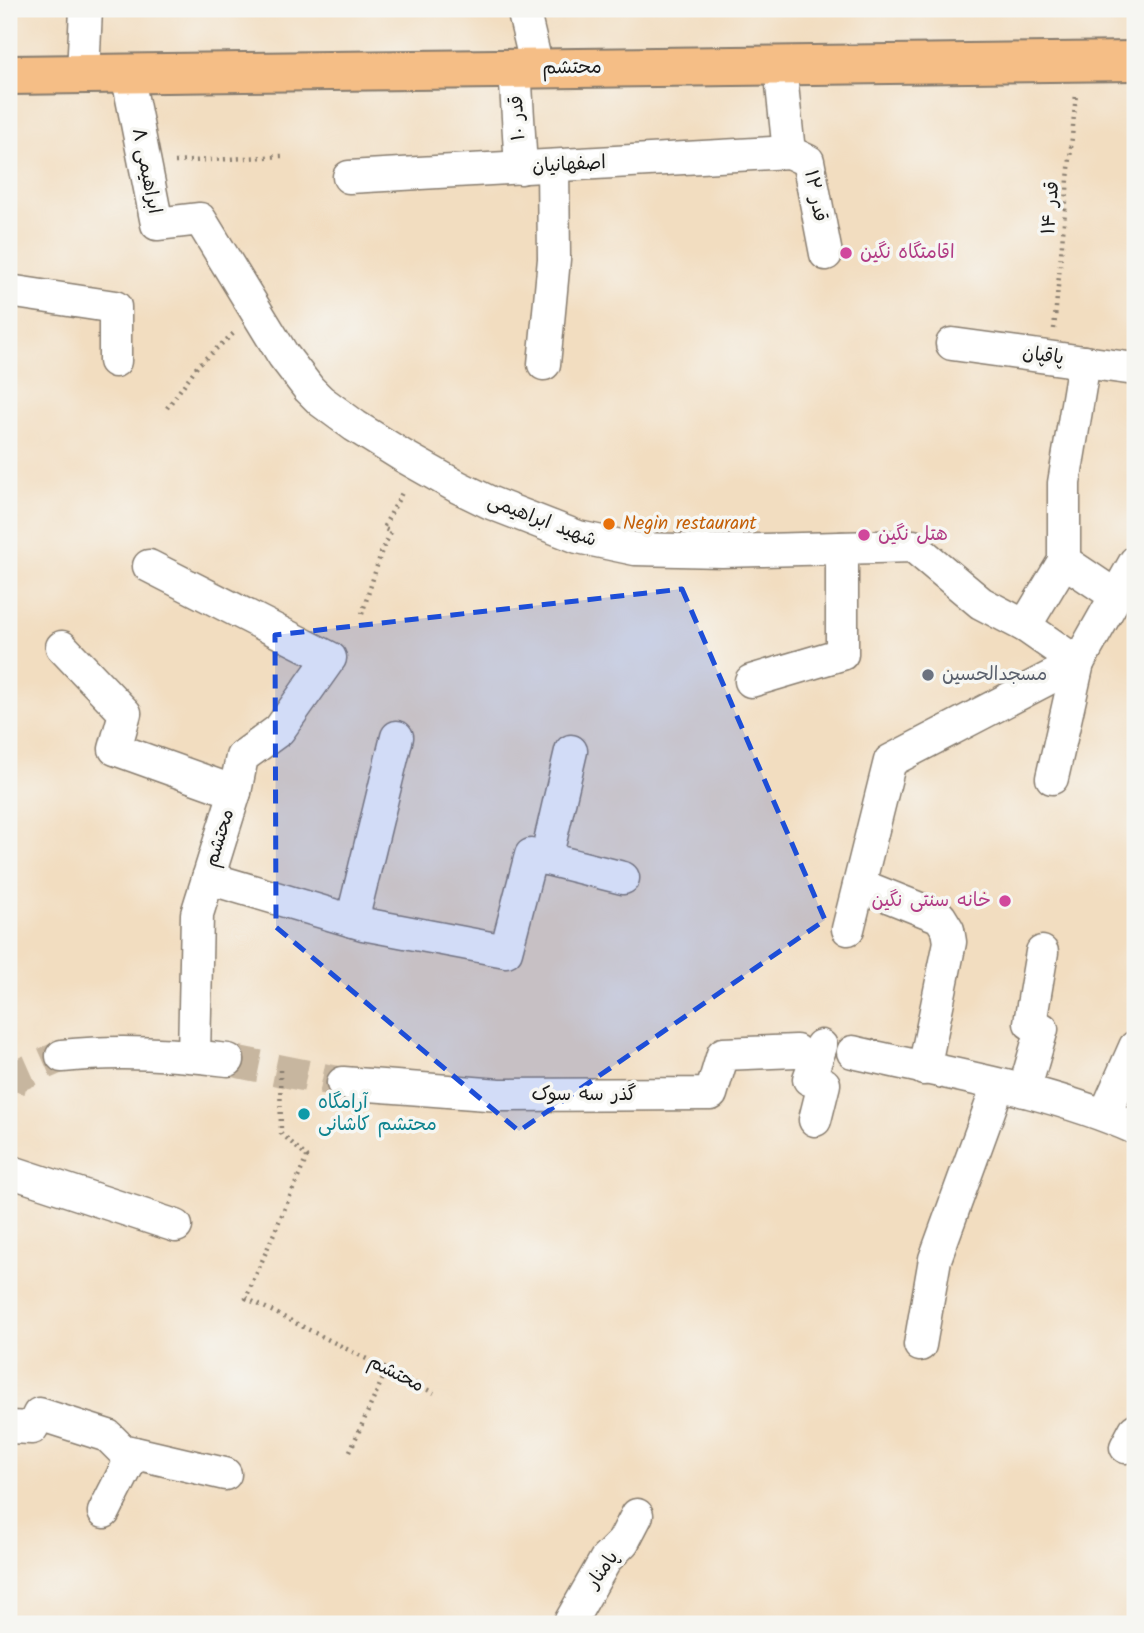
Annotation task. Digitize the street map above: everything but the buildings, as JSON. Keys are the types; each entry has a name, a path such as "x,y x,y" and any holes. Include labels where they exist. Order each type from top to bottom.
{"main road":[{"name":"محتشم","path":"9,75 1135,61"}],"street":[{"path":"83,74 86,9"},
{"name":"قدر ۱۰","path":"521,167 526,68 523,9"},
{"name":"قدر ۱۲","path":"780,66 789,152 808,161 826,254"},
{"name":"ابراهیمی ۸","path":"127,74 157,225 201,219"},
{"name":"اصفهانیان","path":"349,177 789,152"},
{"path":"544,364 554,259 554,166"},
{"name":"شهید ابراهیمی","path":"201,219 283,355 321,401 355,426 418,464 491,503 578,537 635,550 678,552 914,547 981,603 1025,626 1078,663"},
{"path":"9,291 115,307 115,361"},
{"name":"پاقپان","path":"951,344 1135,369"},
{"path":"1025,626 1064,561 1064,483 1084,362"},
{"path":"751,681 842,653 842,548"},
{"path":"1064,561 1116,596"},
{"path":"1052,778 1078,663 1135,562"},
{"path":"149,566 330,658 279,730 242,757 235,792"},
{"name":"محتشم","path":"61,647 125,713 115,749 235,792 197,914 194,1056"},
{"path":"848,929 890,761 1078,663"},
{"path":"352,921 397,737"},
{"path":"546,859 570,751"},
{"path":"208,878 352,921 506,951 531,855 623,878"},
{"path":"860,885 940,917 948,930 950,942 924,1069"},
{"path":"920,1345 935,1259 1011,1089 1042,1030 1030,1023 1042,952"},
{"path":"1105,1115 1135,1047"},
{"name":"گذر سه سوک","path":"343,1083 500,1095 710,1094 723,1054 808,1049 809,1079 824,1084 815,1120"},
{"path":"62,1056 163,1052 228,1060"},
{"path":"853,1052 1011,1089 1105,1115 1135,1128"},
{"path":"9,1171 176,1226"},
{"path":"9,1427 32,1429 39,1415 108,1436 122,1450 225,1474"},
{"path":"104,1512 134,1453"},
{"name":"پامنار","path":"578,1622 606,1559 624,1542 637,1515"}],"path":[{"name":"قدر ۱۴","path":"1051,358 1080,62"},
{"path":"145,163 282,156"},
{"path":"167,408 199,364 257,312"},
{"path":"362,614 381,553 391,532 383,528 418,464"},
{"name":"محتشم","path":"280,1070 281,1133 307,1157 246,1298 434,1393"},
{"path":"350,1451 387,1369"}],"highlighted area":[{"path":"682,589 825,920 519,1131 276,927 275,635"}],"tunnel":[{"path":"9,1090 12,1078 62,1056"},
{"path":"228,1060 343,1083"}],"place":[{"name":"اقامتگاه نگین","path":"846,253"},
{"name":"Negin restaurant","path":"609,524"},
{"name":"هتل نگین","path":"864,535"},
{"name":"مسجدالحسین","path":"928,675"},
{"name":"خانه سنتی نگین","path":"1005,901"},
{"name":"آرامگاه محتشم کاشانی","path":"304,1114"}]}
